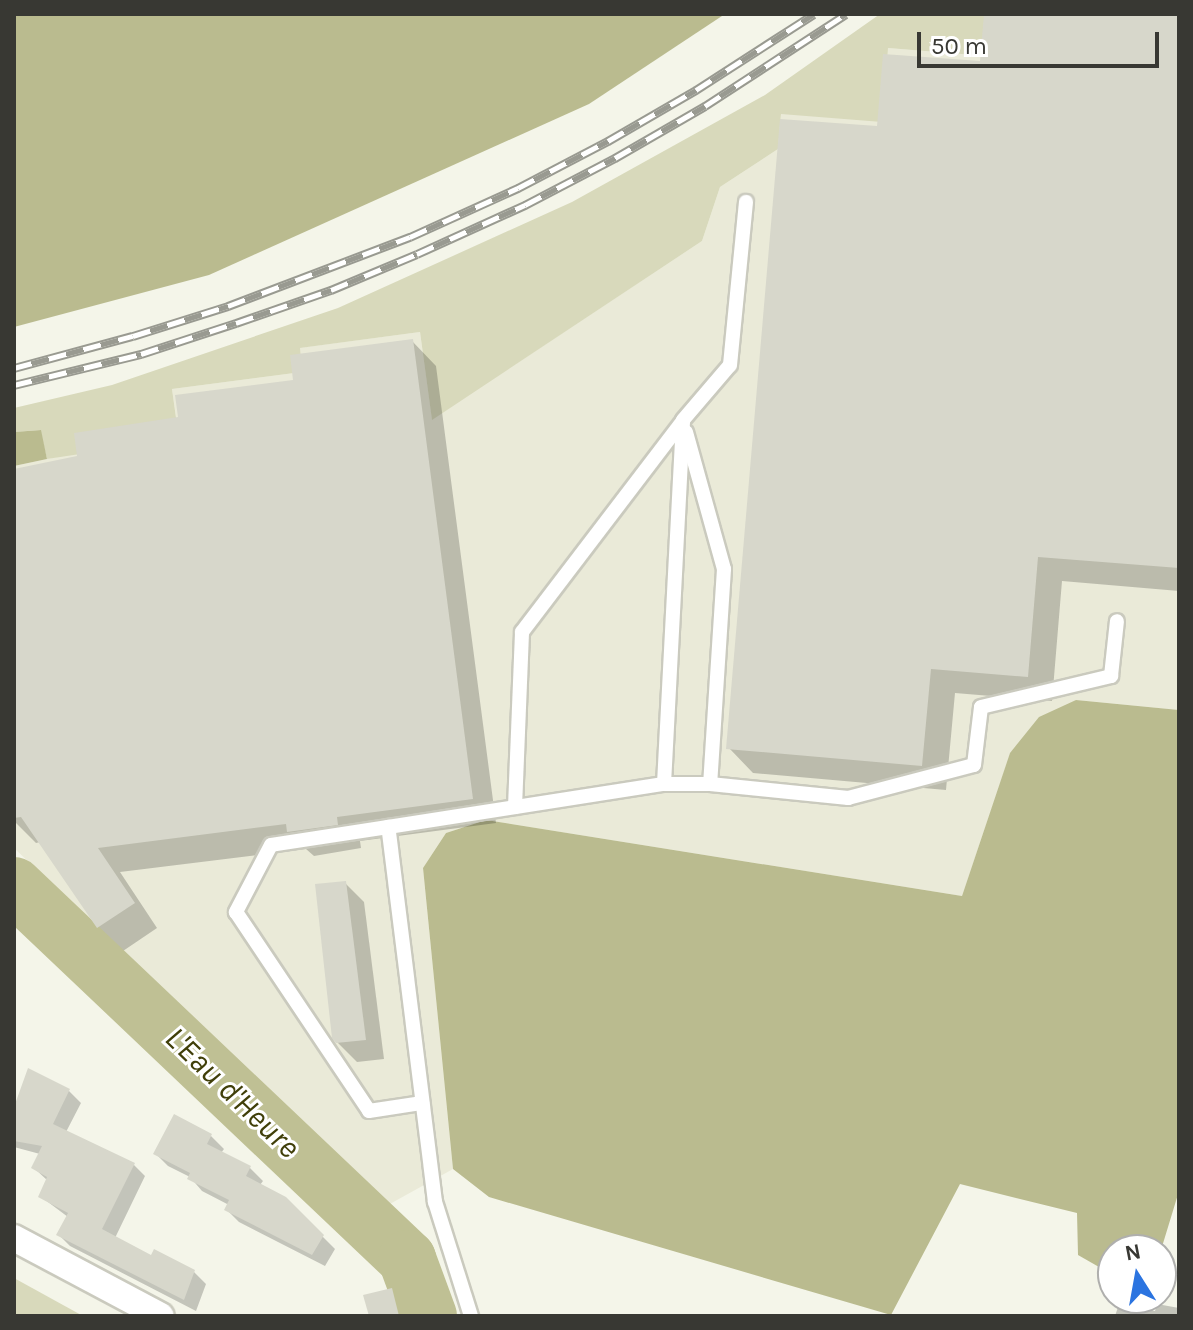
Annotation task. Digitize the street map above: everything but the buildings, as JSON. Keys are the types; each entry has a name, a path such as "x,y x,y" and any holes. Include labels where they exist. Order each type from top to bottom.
{"street":[{"path":"14,1238 161,1316"}],"lane":[{"path":"515,807 522,632 683,420 730,365 746,202"},
{"path":"664,784 683,420"},
{"path":"683,420 724,569 710,784"},
{"path":"422,1103 369,1111 236,912 271,845 664,784 710,784 848,798 974,765 981,707 1111,676 1117,621"},
{"path":"388,827 435,1202 471,1316"}],"shaded area":[{"path":"1179,14 1179,710 1076,700 1010,754 962,896 486,820 446,833 423,868 453,1169 388,1205 14,848 14,466 85,451 179,438 172,389 302,372 299,348 420,332 432,419 702,241 720,187 778,149 781,114 888,48 986,56"}],"green space":[{"path":"14,14 725,14 589,104 209,275 14,327"},
{"path":"880,14 989,14 986,56 888,48 882,122 781,114 778,149 720,187 702,241 432,420 420,332 300,348 302,372 172,389 179,439 47,459 40,430 14,432 14,408 112,385 338,308 572,202 765,95"},
{"path":"41,430 47,459 14,466 14,432"},
{"path":"1076,700 1179,710 1179,1191 1166,1234 1097,1234 1097,1266 1078,1255 1077,1213 960,1184 891,1315 489,1197 453,1169 423,868 446,833 486,820 962,896 1010,753 1039,717"},
{"path":"14,1278 83,1316 14,1316"}],"waterway":[{"name":"L'Eau d'Heure","path":"14,886 407,1259 428,1316"}],"railway":[{"path":"14,368 228,306 410,237 518,188 608,141 696,90 814,14"},
{"path":"14,385 141,354 331,290 417,254 525,205 615,158 705,106 846,14"}]}
